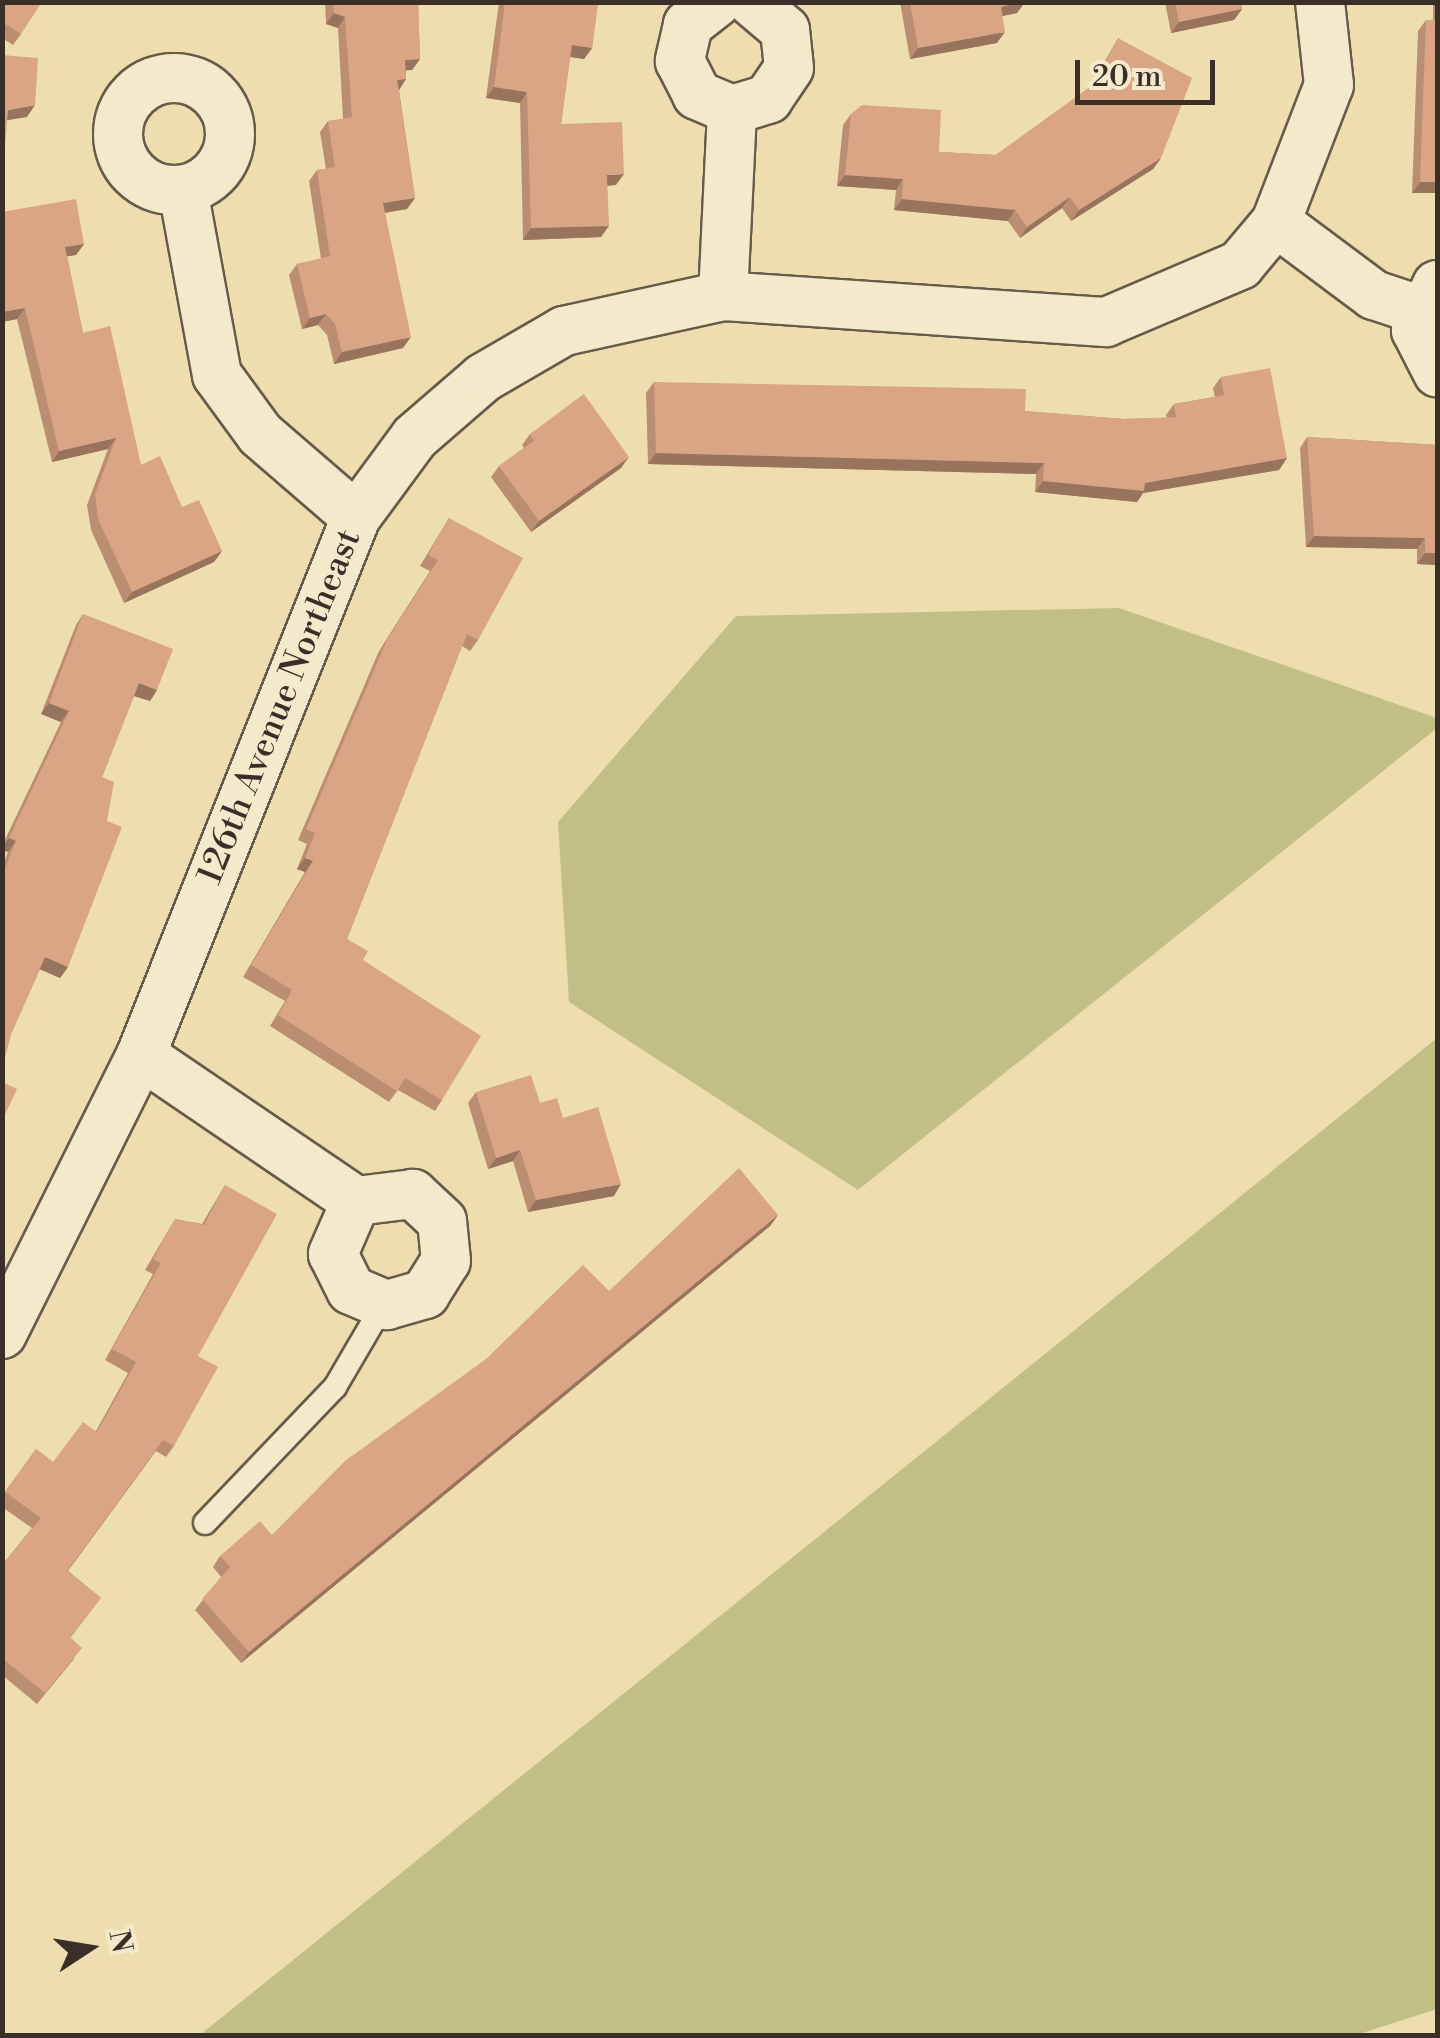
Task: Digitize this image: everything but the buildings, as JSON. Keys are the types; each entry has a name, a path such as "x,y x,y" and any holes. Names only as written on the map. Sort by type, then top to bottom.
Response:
{"street":[{"path":"716,2 688,24 680,62 697,95 732,110 768,100 789,68 785,30 752,2"},
{"name":"126th Avenue Northeast","path":"2,1334 141,1055 356,517 416,437 483,378 564,331 723,296 1106,322 1240,265 1276,222 1329,84 1320,2"},
{"path":"723,296 732,110"},
{"path":"183,190 217,375 260,434 356,517"},
{"path":"1276,222 1374,295 1428,297 1420,350 1438,373"},
{"path":"141,1055 356,1201 413,1194 448,1240 426,1294 383,1304 351,1290 333,1254 356,1201"}],"lane":[{"path":"205,1523 336,1387 383,1304"}],"shaded area":[{"path":"1119,608 1437,718 1437,728 858,1190 569,1002 558,822 736,616"},
{"path":"1437,1038 1437,2009 1353,2036 200,2035"}]}
